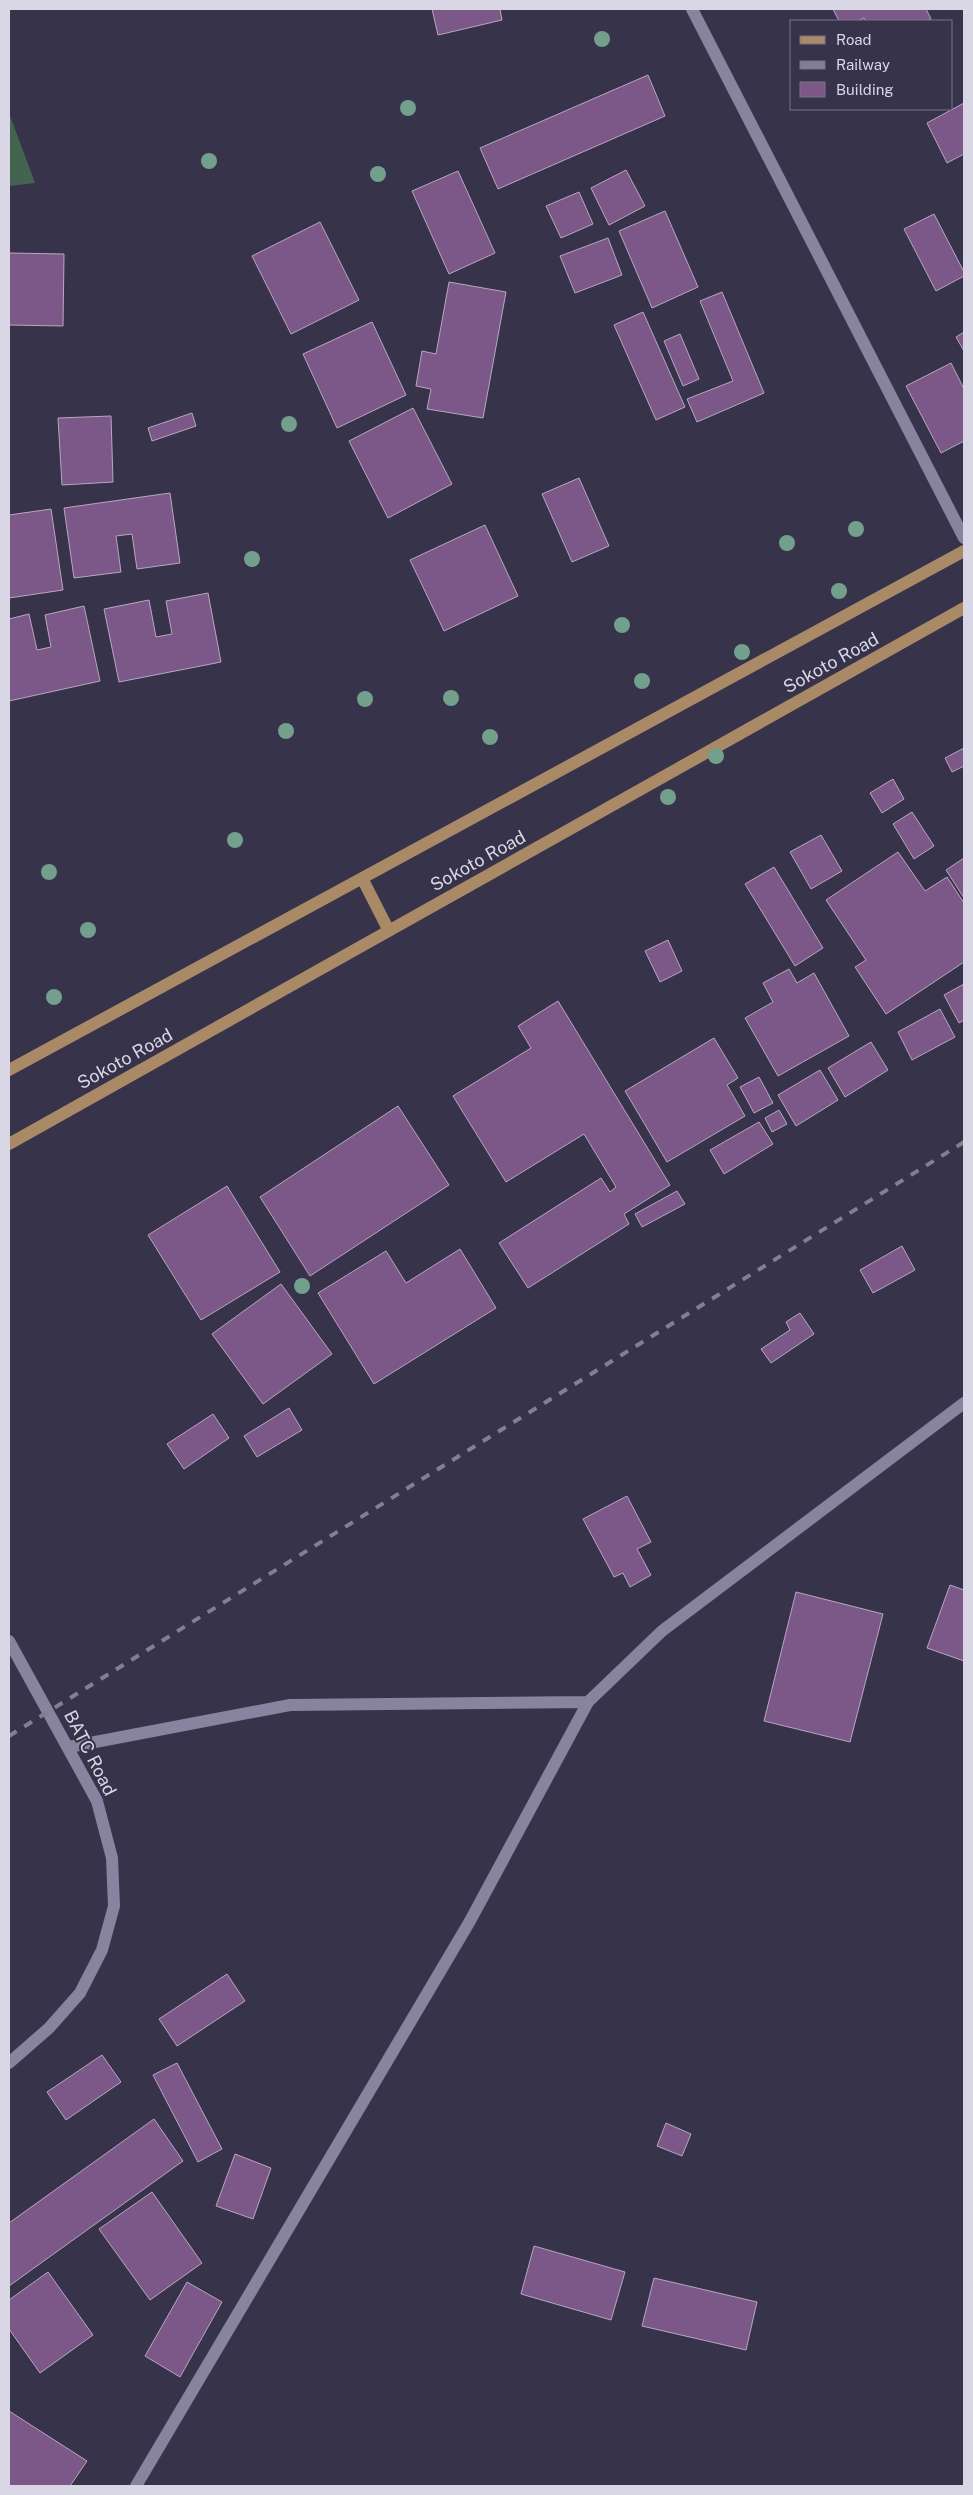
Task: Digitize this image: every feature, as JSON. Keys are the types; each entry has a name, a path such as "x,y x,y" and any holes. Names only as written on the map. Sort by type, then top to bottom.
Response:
{"main road":[{"name":"Sokoto Road","path":"9,1070 964,551"},
{"name":"Sokoto Road","path":"9,1144 964,608"},
{"path":"362,878 389,931"}],"street":[{"path":"692,9 964,538"},
{"path":"136,2486 470,1921 588,1702 662,1631 964,1403"},
{"name":"BATC Road","path":"9,1641 97,1801 112,1858 114,1906 102,1950 80,1993 48,2028 9,2064"},
{"path":"69,1747 290,1705 588,1702"}],"green space":[{"path":"9,113 35,183 9,186"}],"building":[{"path":"432,9 500,9 502,20 438,35"},
{"path":"833,9 926,9 931,19 865,20 864,18 860,20 838,20"},
{"path":"648,75 665,116 498,189 480,148"},
{"path":"964,103 964,154 947,163 927,123"},
{"path":"626,170 645,206 609,225 591,188"},
{"path":"458,171 495,253 449,274 412,191"},
{"path":"579,192 593,224 561,238 546,206"},
{"path":"665,211 698,287 652,308 619,231"},
{"path":"934,214 964,272 964,276 936,291 904,229"},
{"path":"320,222 359,300 291,334 252,256"},
{"path":"608,238 622,275 575,293 560,256"},
{"path":"9,253 64,254 63,326 9,325"},
{"path":"449,282 506,292 483,418 427,409 431,389 416,386 422,351 436,354"},
{"path":"722,292 764,393 697,422 687,399 733,381 700,301"},
{"path":"643,312 685,407 656,420 614,325"},
{"path":"372,322 406,395 337,428 303,354"},
{"path":"964,332 964,351 956,337"},
{"path":"680,334 699,379 683,386 664,341"},
{"path":"951,363 964,389 964,441 941,453 906,386"},
{"path":"413,408 452,484 388,518 349,441"},
{"path":"192,413 196,426 152,441 148,428"},
{"path":"111,416 113,482 62,485 58,418"},
{"path":"579,478 609,546 572,562 542,494"},
{"path":"170,493 180,563 137,569 132,534 116,536 121,572 74,578 64,508"},
{"path":"51,509 63,590 9,598 9,515"},
{"path":"485,525 518,596 444,631 410,560"},
{"path":"208,593 221,662 119,682 104,609 149,600 156,637 172,634 166,601"},
{"path":"84,606 100,681 9,701 9,619 29,614 37,650 51,647 45,615"},
{"path":"964,748 964,766 952,772 945,758"},
{"path":"893,779 904,799 882,813 870,793"},
{"path":"912,812 934,846 914,859 893,824"},
{"path":"821,835 842,871 811,889 790,852"},
{"path":"898,852 925,891 947,877 964,903 964,962 886,1014 855,967 866,960 826,900"},
{"path":"964,858 964,898 946,870"},
{"path":"774,867 823,948 795,966 745,884"},
{"path":"668,940 682,971 660,982 645,951"},
{"path":"789,969 797,983 814,973 849,1036 778,1076 745,1018 773,1002 763,983"},
{"path":"964,984 964,1020 959,1023 944,995"},
{"path":"558,1001 670,1185 624,1214 629,1224 528,1288 499,1243 601,1178 610,1192 616,1187 584,1134 506,1182 453,1096 531,1048 518,1026"},
{"path":"940,1009 955,1037 912,1060 898,1032"},
{"path":"714,1038 738,1078 727,1085 745,1116 667,1162 625,1091"},
{"path":"871,1042 888,1070 845,1097 828,1068"},
{"path":"820,1070 838,1100 796,1126 778,1095"},
{"path":"759,1077 773,1103 754,1113 740,1087"},
{"path":"398,1106 449,1185 310,1276 260,1197"},
{"path":"779,1110 787,1124 772,1132 765,1118"},
{"path":"759,1122 773,1144 724,1174 710,1150"},
{"path":"227,1186 280,1272 201,1320 148,1235"},
{"path":"677,1191 685,1204 642,1227 635,1214"},
{"path":"902,1246 915,1270 873,1293 860,1270"},
{"path":"460,1249 496,1308 374,1384 318,1293 386,1251 406,1283"},
{"path":"281,1284 332,1354 263,1404 212,1334"},
{"path":"800,1313 814,1334 771,1363 761,1349 790,1330 786,1322"},
{"path":"289,1408 302,1430 257,1457 244,1436"},
{"path":"213,1414 229,1438 184,1469 167,1444"},
{"path":"627,1496 651,1542 637,1549 651,1575 630,1587 623,1573 614,1577 583,1519"},
{"path":"950,1585 964,1590 964,1661 927,1648"},
{"path":"796,1592 883,1614 850,1742 764,1721"},
{"path":"227,1974 245,2001 177,2046 159,2019"},
{"path":"102,2055 121,2082 66,2120 47,2092"},
{"path":"177,2063 222,2149 198,2162 153,2075"},
{"path":"154,2119 183,2161 9,2286 9,2223"},
{"path":"666,2123 691,2134 682,2156 657,2146"},
{"path":"235,2154 271,2168 253,2219 216,2206"},
{"path":"152,2192 202,2263 150,2300 99,2229"},
{"path":"534,2246 625,2272 611,2320 521,2294"},
{"path":"48,2272 93,2335 40,2373 9,2329 9,2300"},
{"path":"654,2278 757,2302 746,2350 642,2326"},
{"path":"187,2282 222,2302 180,2377 145,2356"},
{"path":"9,2411 87,2461 70,2486 9,2486"}],"railway":[{"path":"9,1736 964,1142"}]}
